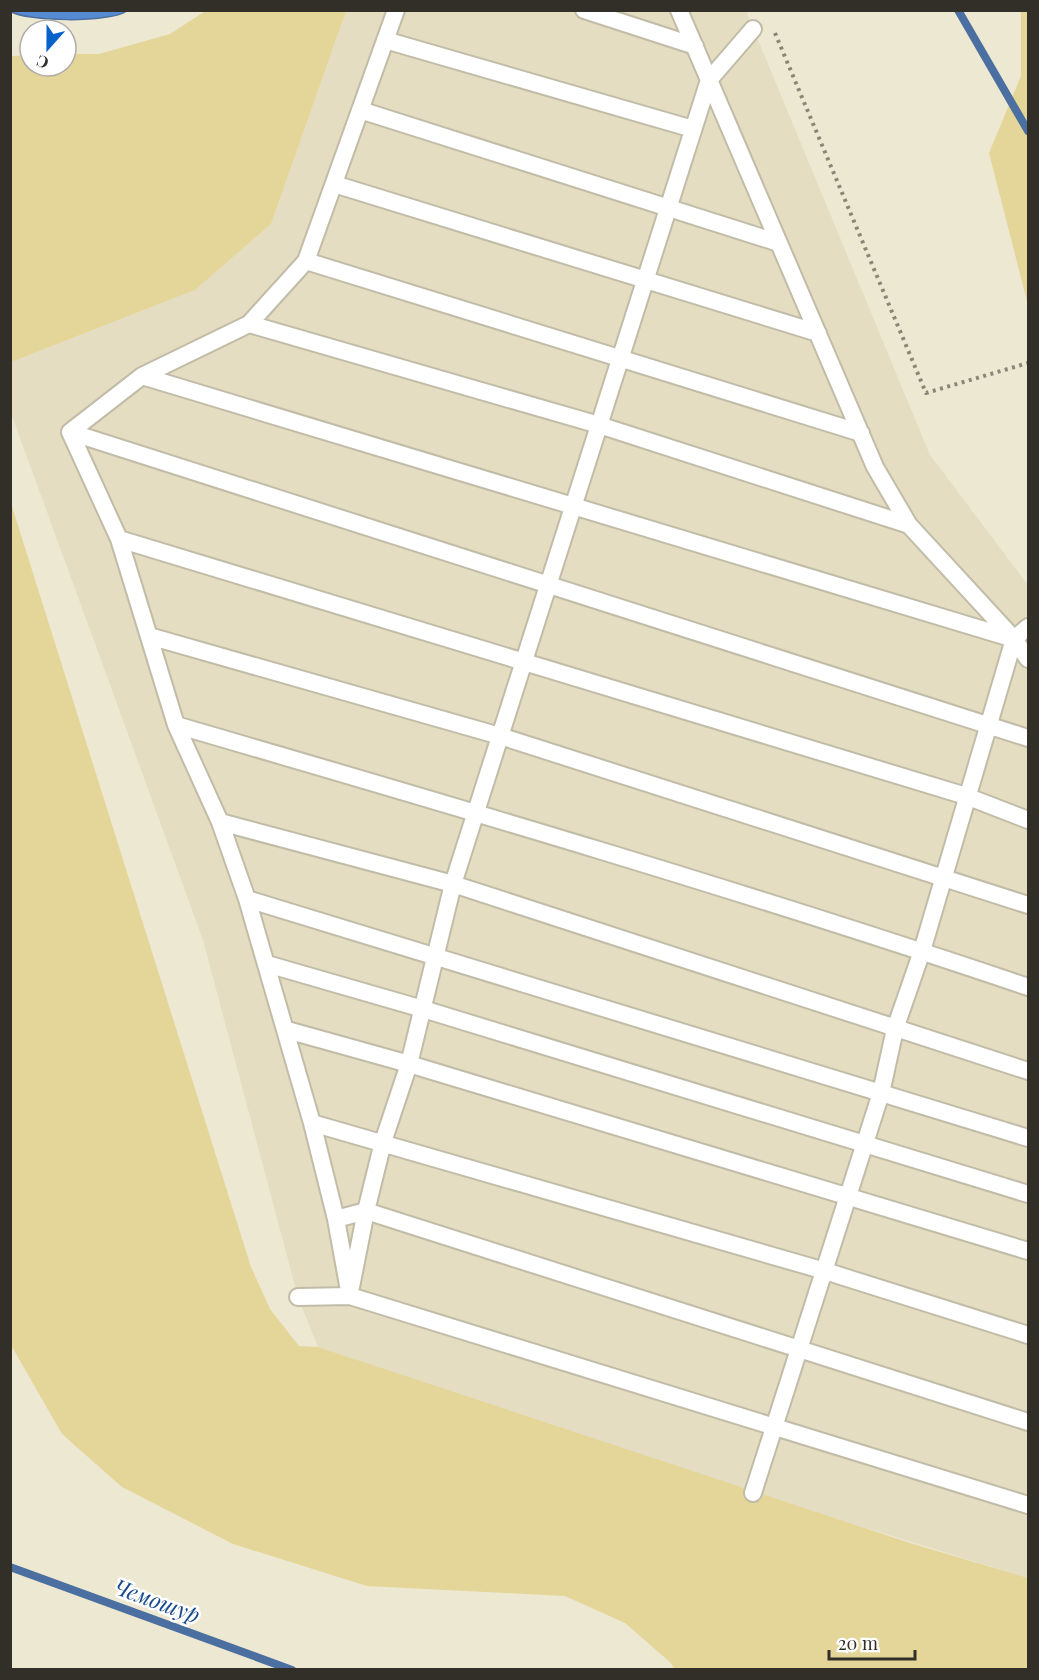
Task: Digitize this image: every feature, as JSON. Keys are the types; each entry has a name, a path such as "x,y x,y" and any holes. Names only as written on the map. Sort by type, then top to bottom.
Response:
{"lane":[{"path":"70,432 142,376 249,324 306,261 396,10"},
{"path":"584,10 695,46"},
{"path":"680,10 875,467 909,525 1014,639 1029,659"},
{"path":"350,1296 366,1211 383,1142 409,1064 437,958 453,884 547,586 709,80 753,29"},
{"path":"385,40 693,129"},
{"path":"360,110 669,206 779,243"},
{"path":"334,184 818,333"},
{"path":"306,261 861,433"},
{"path":"249,324 599,425 909,525"},
{"path":"142,376 1014,639"},
{"path":"70,432 119,540 176,725 220,822 247,899 287,1030 312,1123 336,1219 350,1296"},
{"path":"70,432 1029,738"},
{"path":"119,540 966,796 1029,820"},
{"path":"753,1493 865,1143 895,1029 922,951 1014,639 1029,627"},
{"path":"149,636 500,736 1029,905"},
{"path":"176,725 476,813 922,951 1029,987"},
{"path":"220,822 453,884 1029,1071"},
{"path":"247,899 1029,1137"},
{"path":"267,964 423,1009 1029,1194"},
{"path":"287,1030 409,1064 1029,1251"},
{"path":"312,1123 825,1271 1029,1335"},
{"path":"336,1219 366,1211 1029,1422"},
{"path":"298,1297 350,1296 1029,1505"}],"path":[{"path":"774,32 926,393 1029,363"}],"shaded area":[{"path":"207,10 346,11 271,224 195,290 11,362 11,56 18,56 18,78 78,78 78,54 99,54 170,34"},
{"path":"346,11 746,11 930,455 1028,585 1028,1578 753,1493 318,1347 298,1297 203,940 11,413 11,362 195,290 271,224"},
{"path":"1021,11 1028,11 1028,305 989,153 1021,76"},
{"path":"10,500 251,1267 270,1309 299,1346 318,1347 910,1543 1028,1578 1028,1669 674,1669 671,1663 625,1623 565,1596 367,1586 233,1544 122,1487 62,1434 11,1345"}],"water":[{"path":"10,11 127,11 104,18 78,19 19,15"}],"waterway":[{"path":"958,10 1028,131"},
{"name":"Чемошур","path":"10,1567 292,1670"}]}
